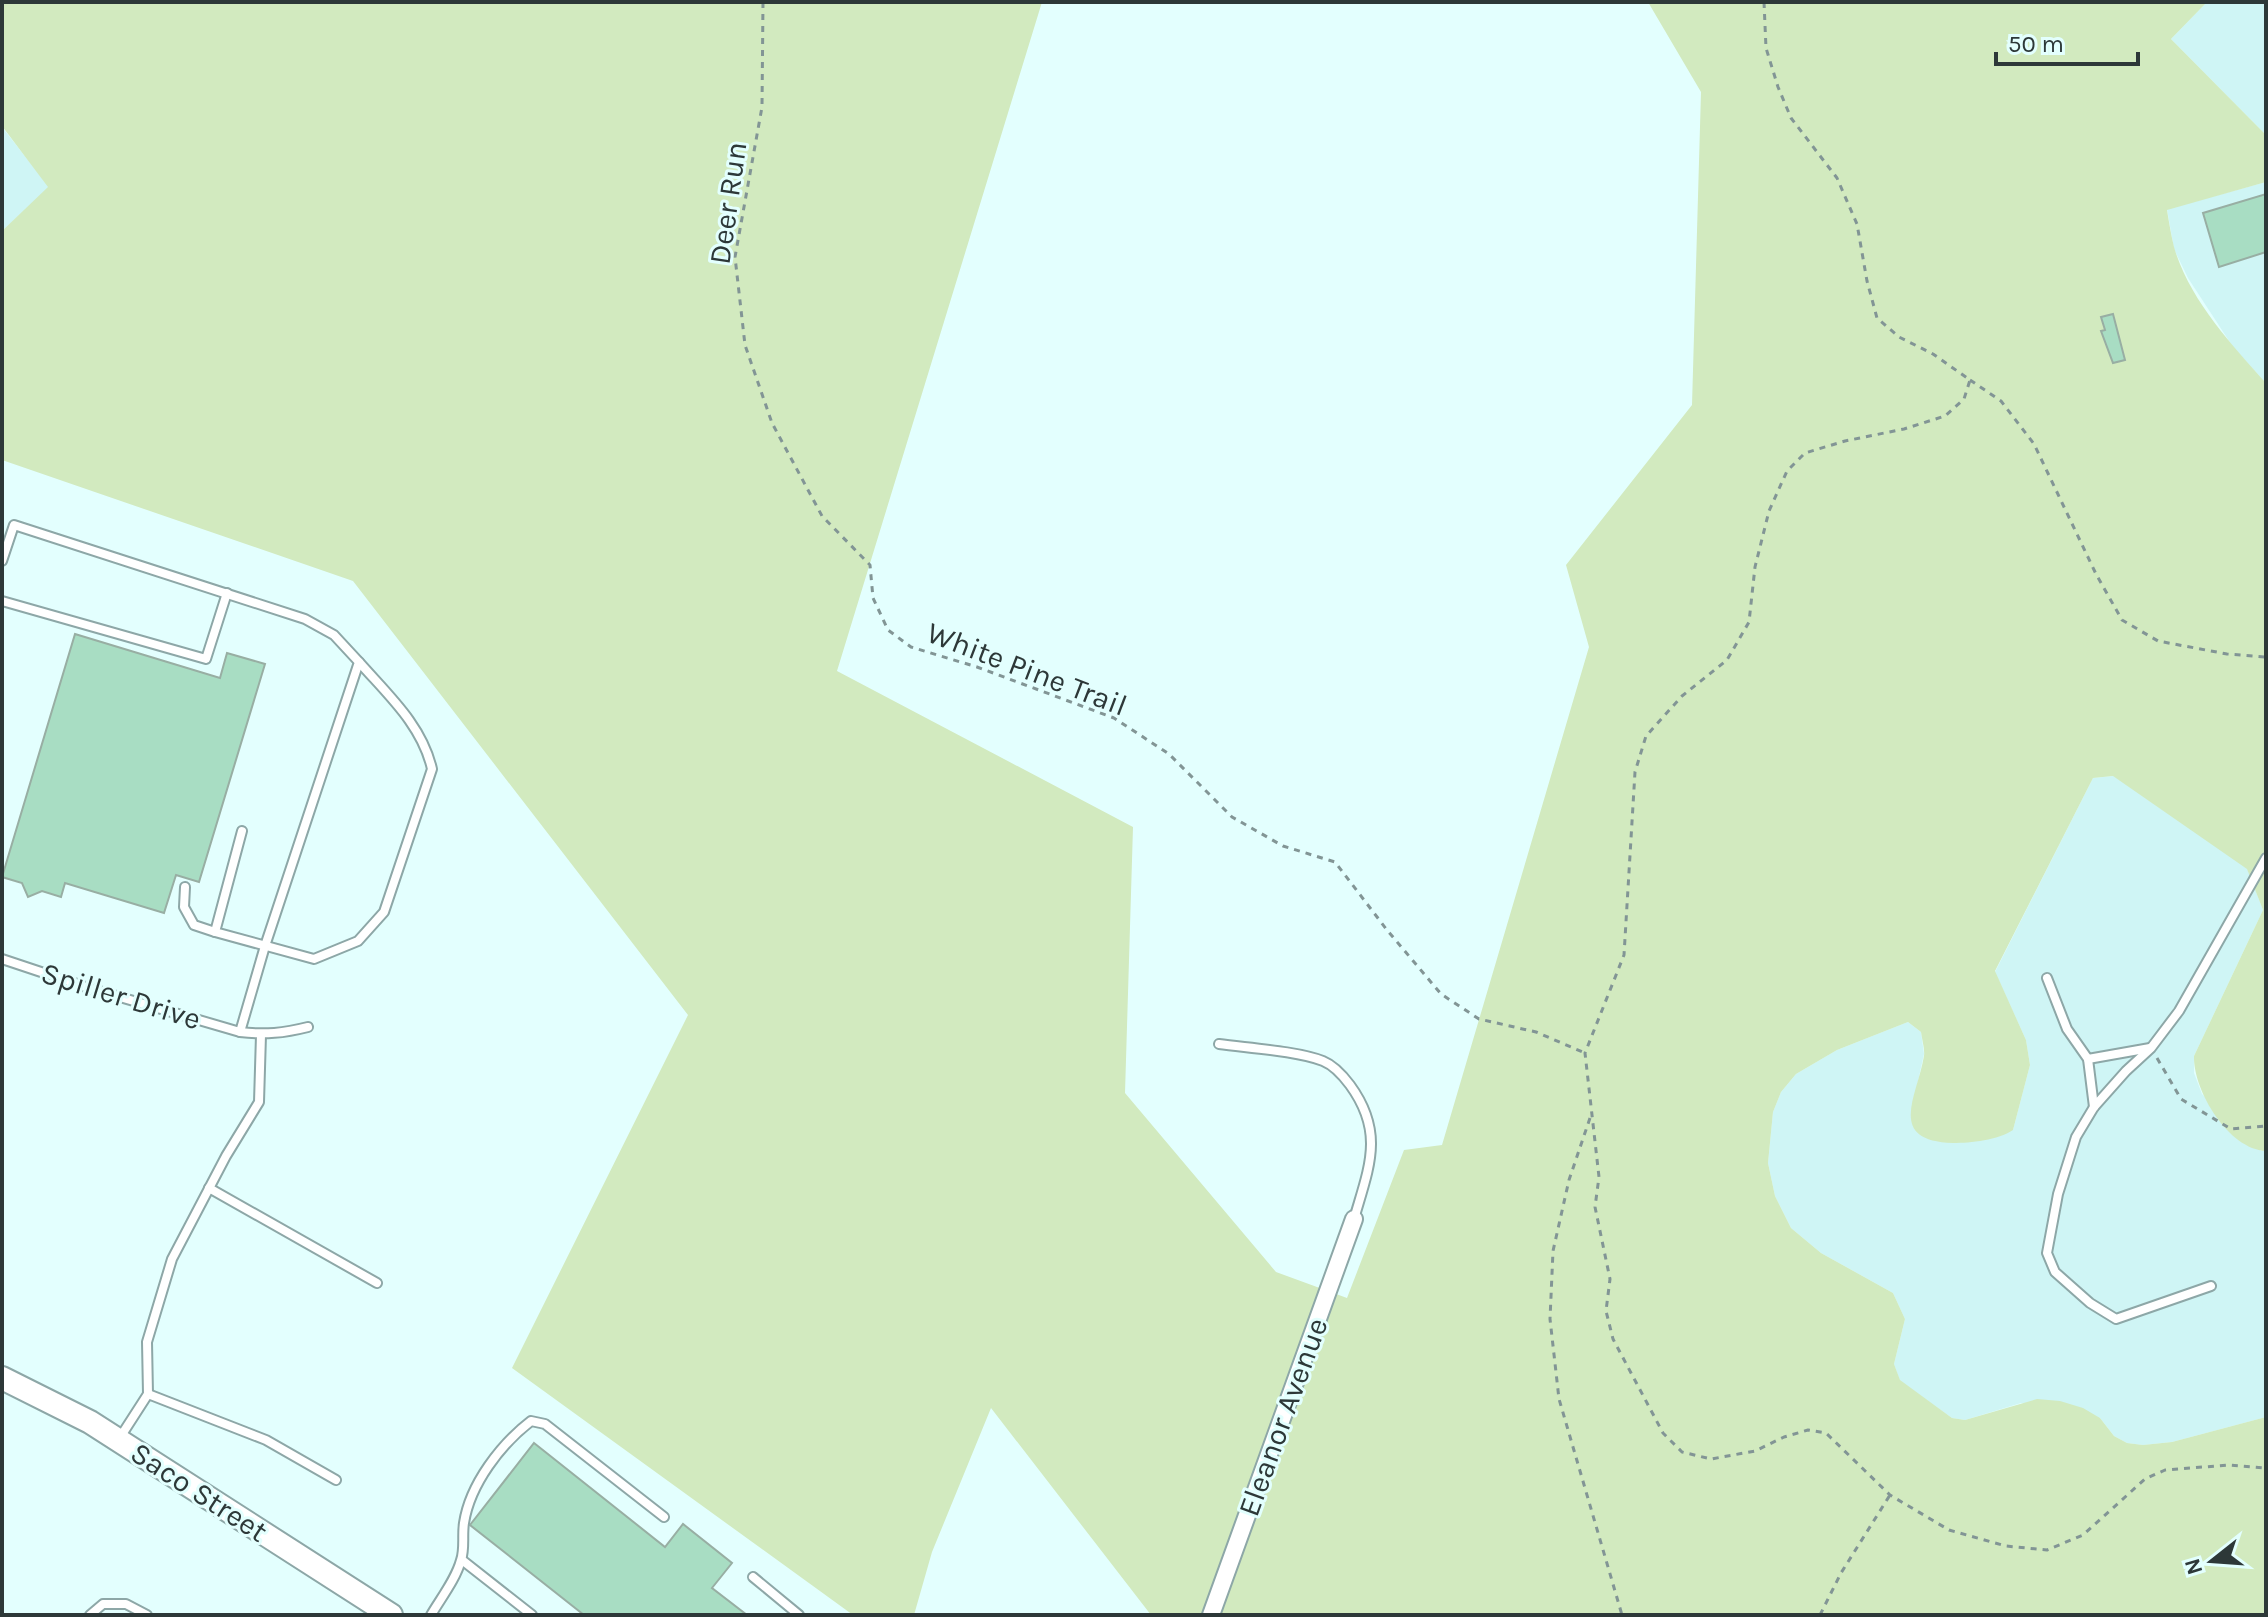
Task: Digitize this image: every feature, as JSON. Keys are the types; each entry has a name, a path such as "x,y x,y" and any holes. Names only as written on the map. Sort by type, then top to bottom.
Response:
{"main road":[{"name":"Saco Street","path":"2,1378 90,1422 391,1615"}],"street":[{"name":"Eleanor Avenue","path":"1211,1615 1354,1219"}],"lane":[{"path":"2,561 14,525 305,619 334,635 409,719 427,747 432,769 384,912 358,941 314,959 215,932 194,925 184,907 185,887"},
{"path":"2,601 206,659 227,593"},
{"path":"240,1032 265,946 359,662"},
{"path":"215,932 242,831"},
{"path":"2211,1286 2116,1319 2090,1303 2055,1272 2047,1253 2058,1194 2076,1137 2094,1107 2151,1048 2179,1011 2266,858"},
{"name":"Spiller Drive","path":"2,959 240,1032 261,1035 308,1027"},
{"path":"2047,978 2067,1029 2088,1059 2094,1107"},
{"path":"118,1440 148,1394 147,1342 172,1259 259,1102 261,1035"},
{"path":"1219,1044 1324,1061 1344,1078 1364,1104 1371,1135 1372,1159 1354,1219"},
{"path":"2088,1059 2151,1048"},
{"path":"209,1188 377,1283"},
{"path":"148,1394 266,1440 336,1480"},
{"path":"431,1615 462,1560 464,1520 476,1489 505,1445 531,1421 545,1424 664,1517"},
{"path":"462,1560 532,1615"},
{"path":"753,1577 799,1615"},
{"path":"90,1615 103,1604 126,1604 147,1615"}],"path":[{"name":"Deer Run","path":"763,2 762,107 735,257 745,345 772,423 822,516 870,565"},
{"path":"1764,2 1766,48 1778,87 1791,118 1837,178 1857,224 1877,318 1899,337 1933,354 2001,401 2034,444 2096,574 2122,620 2158,641 2227,654 2266,657"},
{"path":"1970,380 1964,399 1945,416 1805,453 1787,471 1769,511 1755,567 1749,622 1727,660 1682,696 1646,736 1635,772 1624,955 1585,1053 1599,1177 1595,1207 1610,1279 1606,1311 1613,1339 1663,1433 1682,1452 1711,1459 1755,1451 1808,1430 1826,1433 1890,1495 1949,1530 2006,1546 2047,1550 2083,1535 2145,1479 2165,1470 2229,1465 2266,1468"},
{"name":"White Pine Trail","path":"870,565 873,598 888,630 911,647 977,667 1114,718 1169,754 1232,817 1283,846 1335,862 1441,994 1479,1019 1536,1032 1585,1053"},
{"path":"2151,1048 2181,1099 2231,1129 2266,1126"},
{"path":"1591,1114 1569,1180 1553,1251 1550,1319 1559,1399 1622,1615"},
{"path":"1820,1615 1841,1573 1890,1495"}],"shaded area":[{"path":"2207,2 2266,2 2266,135 2171,39"},
{"path":"2,127 49,187 2,231"},
{"path":"2266,182 2266,383 2233,347 2188,278 2174,249 2167,209"},
{"path":"2114,776 2247,868 2263,910 2194,1056 2194,1073 2202,1094 2261,1151 2266,1151 2266,1417 2172,1442 2143,1445 2127,1443 2114,1436 2100,1418 2021,1403 1965,1420 1952,1418 1900,1381 1894,1364 1905,1319 1893,1293 1821,1253 1791,1228 1775,1196 1768,1163 1773,1112 1781,1092 1796,1074 1837,1050 1908,1022 1921,1032 1924,1054 1911,1113 2013,1130 2030,1065 2026,1040 1995,972 2093,778"}],"green space":[{"path":"2,2 1042,2 837,671 1133,827 1125,1093 1276,1272 1347,1298 1404,1150 1442,1145 1589,647 1566,565 1692,405 1701,92 1648,2 2207,2 2171,39 2266,135 2266,182 2167,210 2174,247 2200,303 2266,383 2266,1151 2252,1148 2239,1140 2215,1116 2199,1085 2194,1056 2263,910 2247,869 2113,776 2093,778 1995,971 2026,1040 2030,1065 2013,1130 1992,1139 1960,1143 1932,1140 1919,1134 1911,1114 1924,1050 1921,1032 1908,1022 1837,1050 1796,1074 1781,1092 1773,1112 1768,1163 1775,1196 1791,1228 1821,1253 1893,1293 1905,1319 1894,1364 1900,1380 1952,1418 1965,1420 2037,1399 2060,1401 2083,1408 2100,1418 2114,1436 2127,1443 2143,1445 2172,1442 2266,1417 2266,1615 1151,1615 991,1408 932,1552 914,1615 853,1615 512,1368 688,1015 353,581 2,460 2,231 48,187 2,126"}],"building":[{"path":"2266,194 2266,252 2219,267 2203,213"},
{"path":"2113,314 2125,360 2113,363 2101,331 2105,330 2101,317"},
{"path":"75,634 220,678 227,653 265,664 199,882 176,875 164,913 65,883 61,897 42,891 28,897 22,883 2,877"},
{"path":"534,1443 665,1547 683,1524 732,1563 712,1588 747,1615 584,1615 470,1525"}]}
